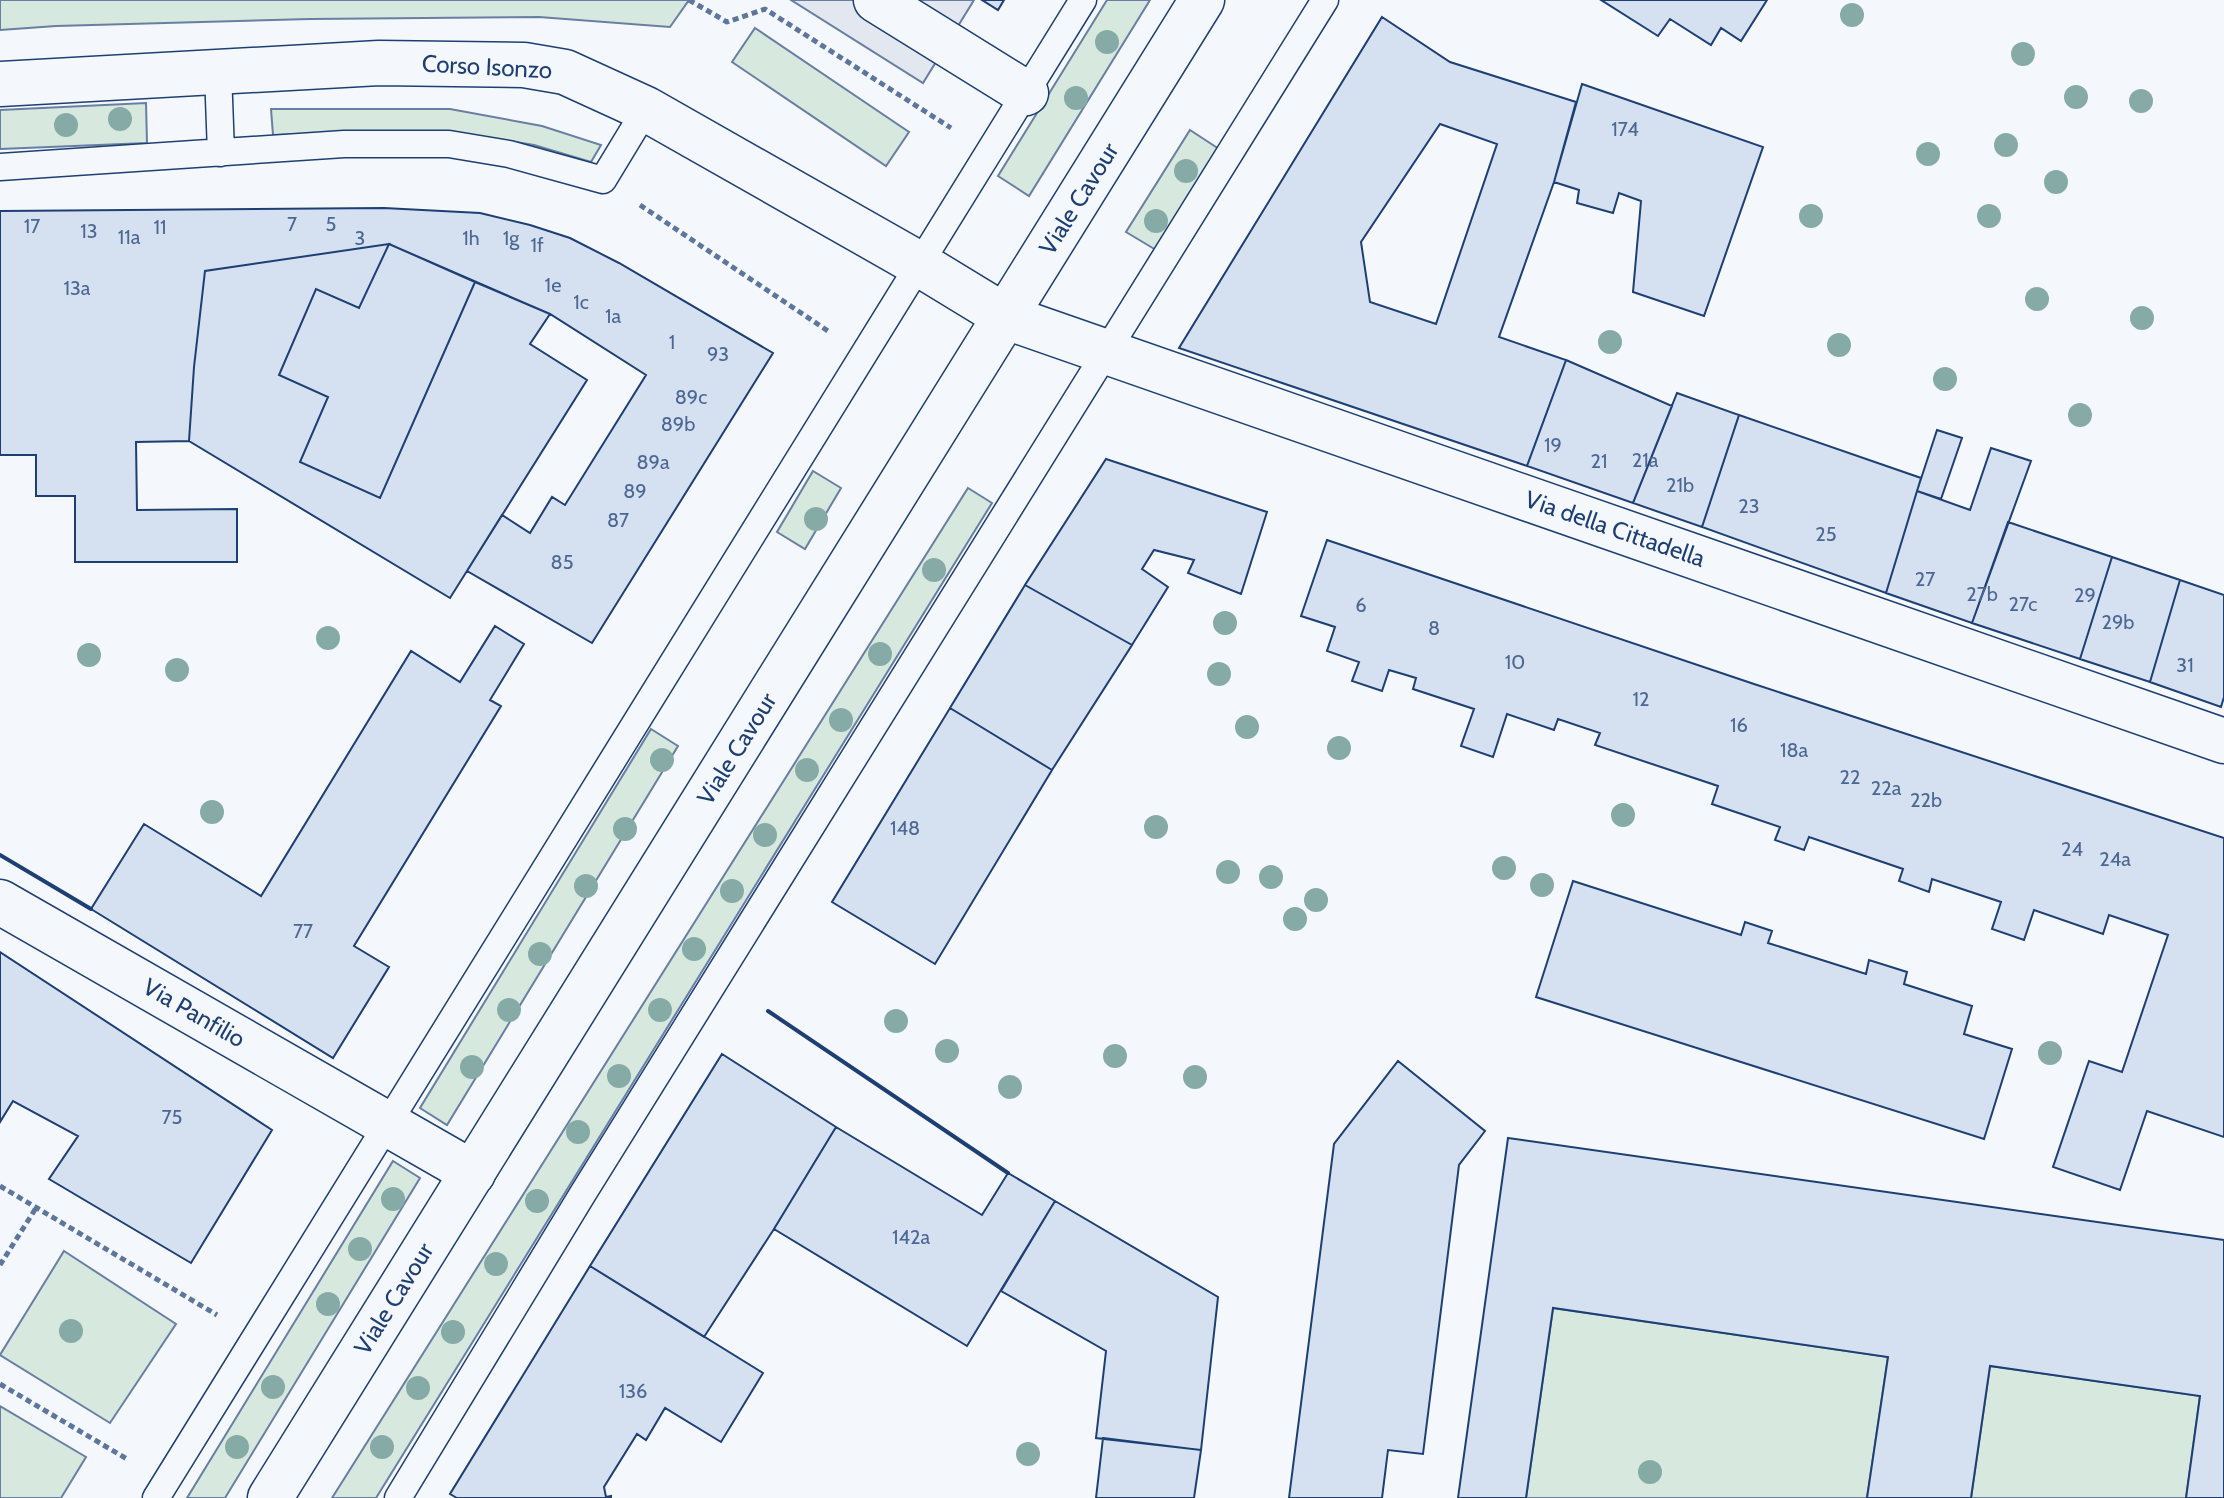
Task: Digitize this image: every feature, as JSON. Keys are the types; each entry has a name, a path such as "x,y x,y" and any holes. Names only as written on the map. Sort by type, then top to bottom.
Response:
{"street":[{"path":"876,0 1026,93"},
{"name":"Viale Cavour","path":"270,1498 1202,0"},
{"name":"Corso Isonzo","path":"0,84 379,63 524,65 565,72 646,109 1006,317"},
{"name":"Via della Cittadella","path":"1006,317 2224,741"},
{"name":"Via Panfilio","path":"0,902 473,1173"}],"lane":[{"path":"161,1490 1083,0"},
{"path":"398,1498 582,1195 1325,0"},
{"path":"218,72 221,153"},
{"path":"0,167 344,144 449,144 509,154 603,180 646,109"}],"path":[{"path":"689,0 727,22 765,9 988,152"},
{"path":"603,180 863,355"},
{"path":"0,1186 255,1337"},
{"path":"0,1265 36,1208"},
{"path":"0,1384 161,1490"}],"shaded area":[{"path":"0,0 689,0 670,27 539,17 310,19 0,30"},
{"path":"791,0 974,0 923,83"},
{"path":"1107,0 1150,0 1029,196 998,176"},
{"path":"755,28 909,132 886,166 732,62"},
{"path":"146,103 147,143 0,149 0,110"},
{"path":"271,109 450,109 542,126 601,145 591,162 534,145 447,131 273,135"},
{"path":"1190,130 1219,149 1156,250 1126,232"},
{"path":"813,471 841,488 805,549 777,532"},
{"path":"968,488 992,503 376,1498 332,1498"},
{"path":"651,729 678,746 447,1125 420,1108"},
{"path":"393,1161 420,1178 225,1498 187,1498"},
{"path":"64,1251 176,1324 110,1423 0,1355"},
{"path":"1553,1308 1888,1357 1867,1498 1526,1498"},
{"path":"1990,1366 2200,1396 2186,1498 1971,1498"},
{"path":"0,1406 86,1457 61,1498 0,1498"}],"building":[{"path":"982,0 1004,0 998,10"},
{"path":"1601,0 1767,0 1741,41 1721,28 1711,45 1670,19 1658,36"},
{"path":"1382,17 1450,62 1576,102 1554,182 1499,337 1566,360 1527,466 1179,348","holes":["1440,124 1497,144 1436,324 1370,302 1361,242"]},
{"path":"1582,84 1763,147 1704,316 1633,292 1641,201 1619,193 1613,213 1577,203 1579,190 1554,182"},
{"path":"384,208 480,213 570,238 619,263 773,353 592,643 467,571 502,515 530,533 552,497 565,505 646,375 550,314 389,244 205,271 189,441 136,442 137,510 237,509 237,562 75,562 75,496 36,496 36,455 0,455 0,211"},
{"path":"389,244 359,308 316,289 279,375 328,397 300,462 380,498 475,282 550,314 530,344 587,380 450,598 189,441 205,271"},
{"path":"389,244 475,282 380,498 300,462 328,397 279,375 316,289 359,308"},
{"path":"1566,360 1672,406 1633,503 1527,466"},
{"path":"1677,393 1739,415 1702,527 1633,503"},
{"path":"1739,415 1921,478 1886,593 1702,527"},
{"path":"1937,430 1962,438 1941,499 1917,491"},
{"path":"1991,448 2031,461 1972,623 1886,593 1917,491 1970,510"},
{"path":"1106,459 1267,512 1241,594 1188,573 1194,560 1154,550 1142,569 1168,587 1132,645 1025,585"},
{"path":"2008,522 2112,557 2080,659 1972,623"},
{"path":"1327,540 2224,838 2224,1137 2147,1111 2120,1190 2053,1167 2089,1061 2122,1072 2168,935 2109,915 2103,934 2034,910 2024,940 1992,929 2001,902 1932,879 1929,892 1899,881 1903,869 1809,837 1804,850 1775,840 1780,827 1712,804 1718,786 1595,745 1600,733 1558,719 1554,730 1507,714 1493,757 1461,746 1474,709 1413,689 1416,678 1389,670 1382,691 1352,681 1359,662 1327,651 1335,627 1301,616"},
{"path":"2112,557 2180,580 2150,682 2080,659"},
{"path":"2180,580 2224,595 2224,697 2221,707 2150,682"},
{"path":"1025,585 1132,645 1052,770 950,708"},
{"path":"495,626 524,644 490,700 501,706 354,946 389,967 333,1058 91,909 144,824 261,896 411,651 460,682"},
{"path":"950,708 1052,770 935,964 832,902"},
{"path":"1573,881 1741,935 1745,922 1772,931 1768,943 1866,974 1869,960 1907,972 1904,984 1972,1006 1964,1034 2012,1049 1984,1139 1536,997"},
{"path":"0,952 272,1130 191,1263 49,1179 78,1136 13,1101 0,1122"},
{"path":"722,1054 836,1127 704,1337 590,1266"},
{"path":"1398,1061 1485,1131 1459,1165 1423,1454 1388,1450 1382,1498 1289,1498 1334,1144"},
{"path":"836,1127 982,1215 1008,1173 1055,1201 967,1346 774,1229"},
{"path":"1508,1138 2224,1240 2224,1498 2186,1498 2200,1396 1990,1366 1971,1498 1867,1498 1888,1357 1553,1308 1526,1498 1458,1498"},
{"path":"1055,1201 1218,1297 1201,1450 1096,1438 1106,1351 1001,1291"},
{"path":"590,1266 763,1373 721,1442 665,1408 646,1440 637,1434 604,1487 606,1497 611,1498 457,1498 450,1494"},
{"path":"1103,1438 1201,1450 1194,1498 1096,1498"}],"wall":[{"path":"0,855 91,909"},
{"path":"768,1011 1008,1173"}]}
